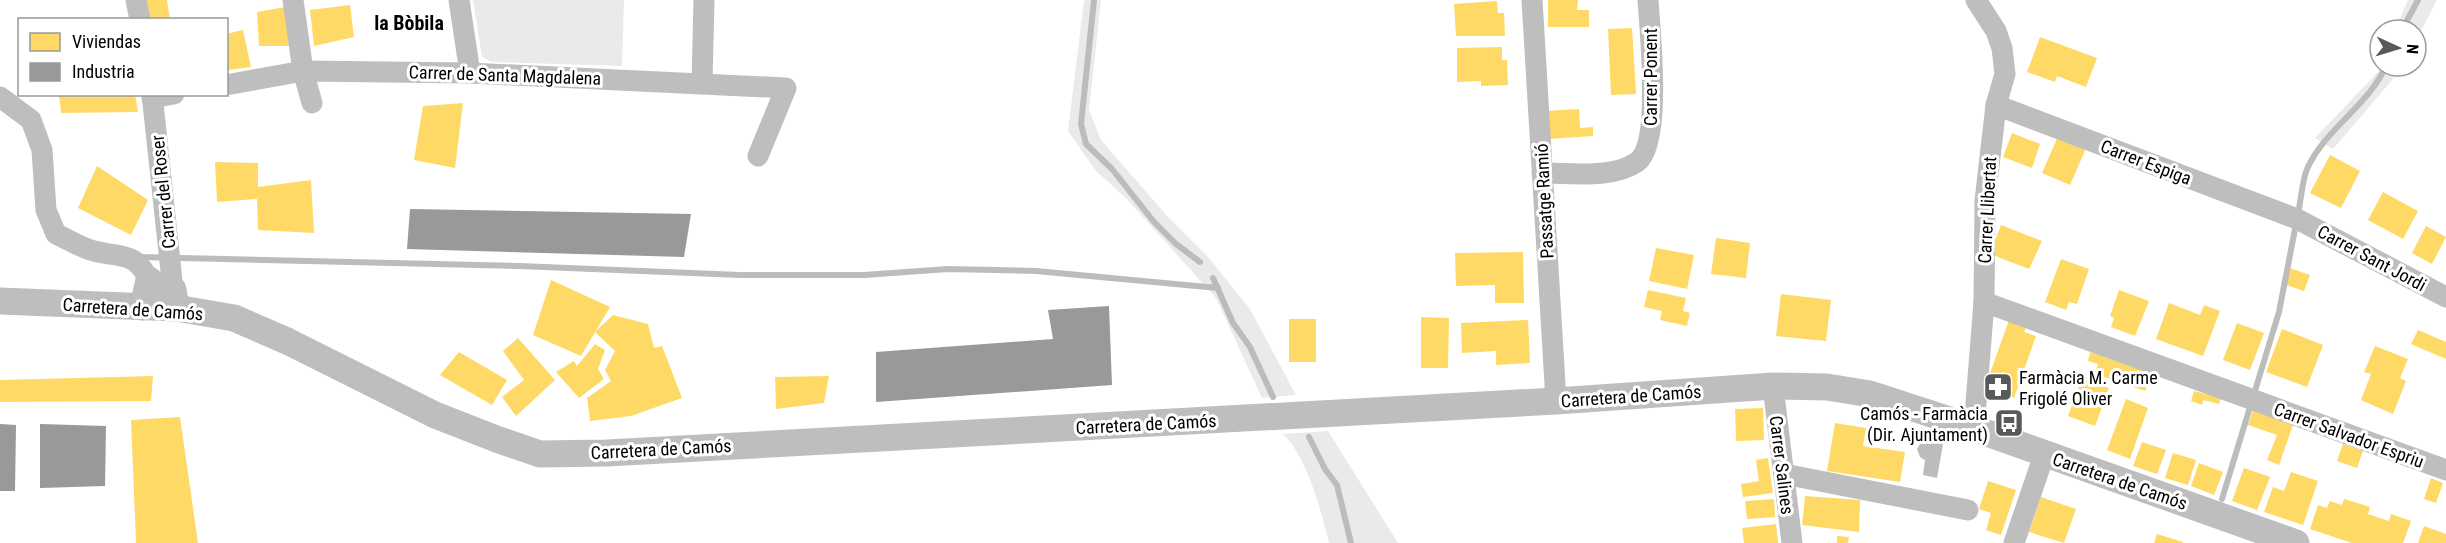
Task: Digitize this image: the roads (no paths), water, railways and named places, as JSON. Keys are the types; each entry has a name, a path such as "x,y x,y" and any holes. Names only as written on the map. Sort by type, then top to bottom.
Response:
{"street":[{"path":"136,0 140,18"},
{"path":"293,0 303,71 312,103"},
{"path":"459,0 470,72"},
{"path":"702,83 704,0"},
{"name":"Passatge Ramió","path":"1532,0 1556,401"},
{"name":"Carrer Ponent","path":"1542,173 1603,172 1625,168 1640,161 1649,142 1653,115 1648,0"},
{"name":"Carrer Llibertat","path":"1974,428 1983,302 1985,201 1995,105 2005,75 2002,48 1996,31 1976,0"},
{"name":"Carrer de Santa Magdalena","path":"228,85 303,71 470,72 786,88 758,156"},
{"name":"Carrer del Roser","path":"152,96 169,250 167,290"},
{"path":"0,98 31,120 42,150 46,210 56,234 92,251 129,257 167,290"},
{"name":"Carrer Espiga","path":"1995,105 2297,219"},
{"name":"Carrer Sant Jordi","path":"2297,219 2446,297"},
{"name":"Carretera de Camós","path":"0,301 143,307 167,290 287,341 435,415 540,454 607,453 1556,401 1773,386 1827,387 1870,394 1974,428 2233,532 2296,543"},
{"name":"Carrer Salvador Espriu","path":"1983,302 2446,470"},
{"name":"Carrer Salines","path":"1773,386 1792,543"},
{"path":"2014,543 2044,455"},
{"path":"1784,474 1968,510"}],"waterway":[{"path":"1094,0 1081,124 1086,144 1112,169 1154,222 1176,244 1200,262"},
{"path":"2408,18 2418,0"},
{"path":"2298,214 2305,174 2315,155 2335,129 2369,93 2379,78"},
{"path":"2222,499 2279,312 2296,224"},
{"path":"139,257 519,266 740,275 864,275 948,269 1036,271 1218,288"},
{"path":"1213,278 1233,323 1250,347 1273,397"},
{"path":"1309,437 1325,469 1337,485 1351,543"}],"place":[{"name":"Farmàcia M. Carme Frigolé Oliver","path":"1998,387"},
{"name":"Camós - Farmàcia (Dir. Ajuntament)","path":"2009,423"}],"district":[{"name":"la Bòbila","path":"409,23"}]}
